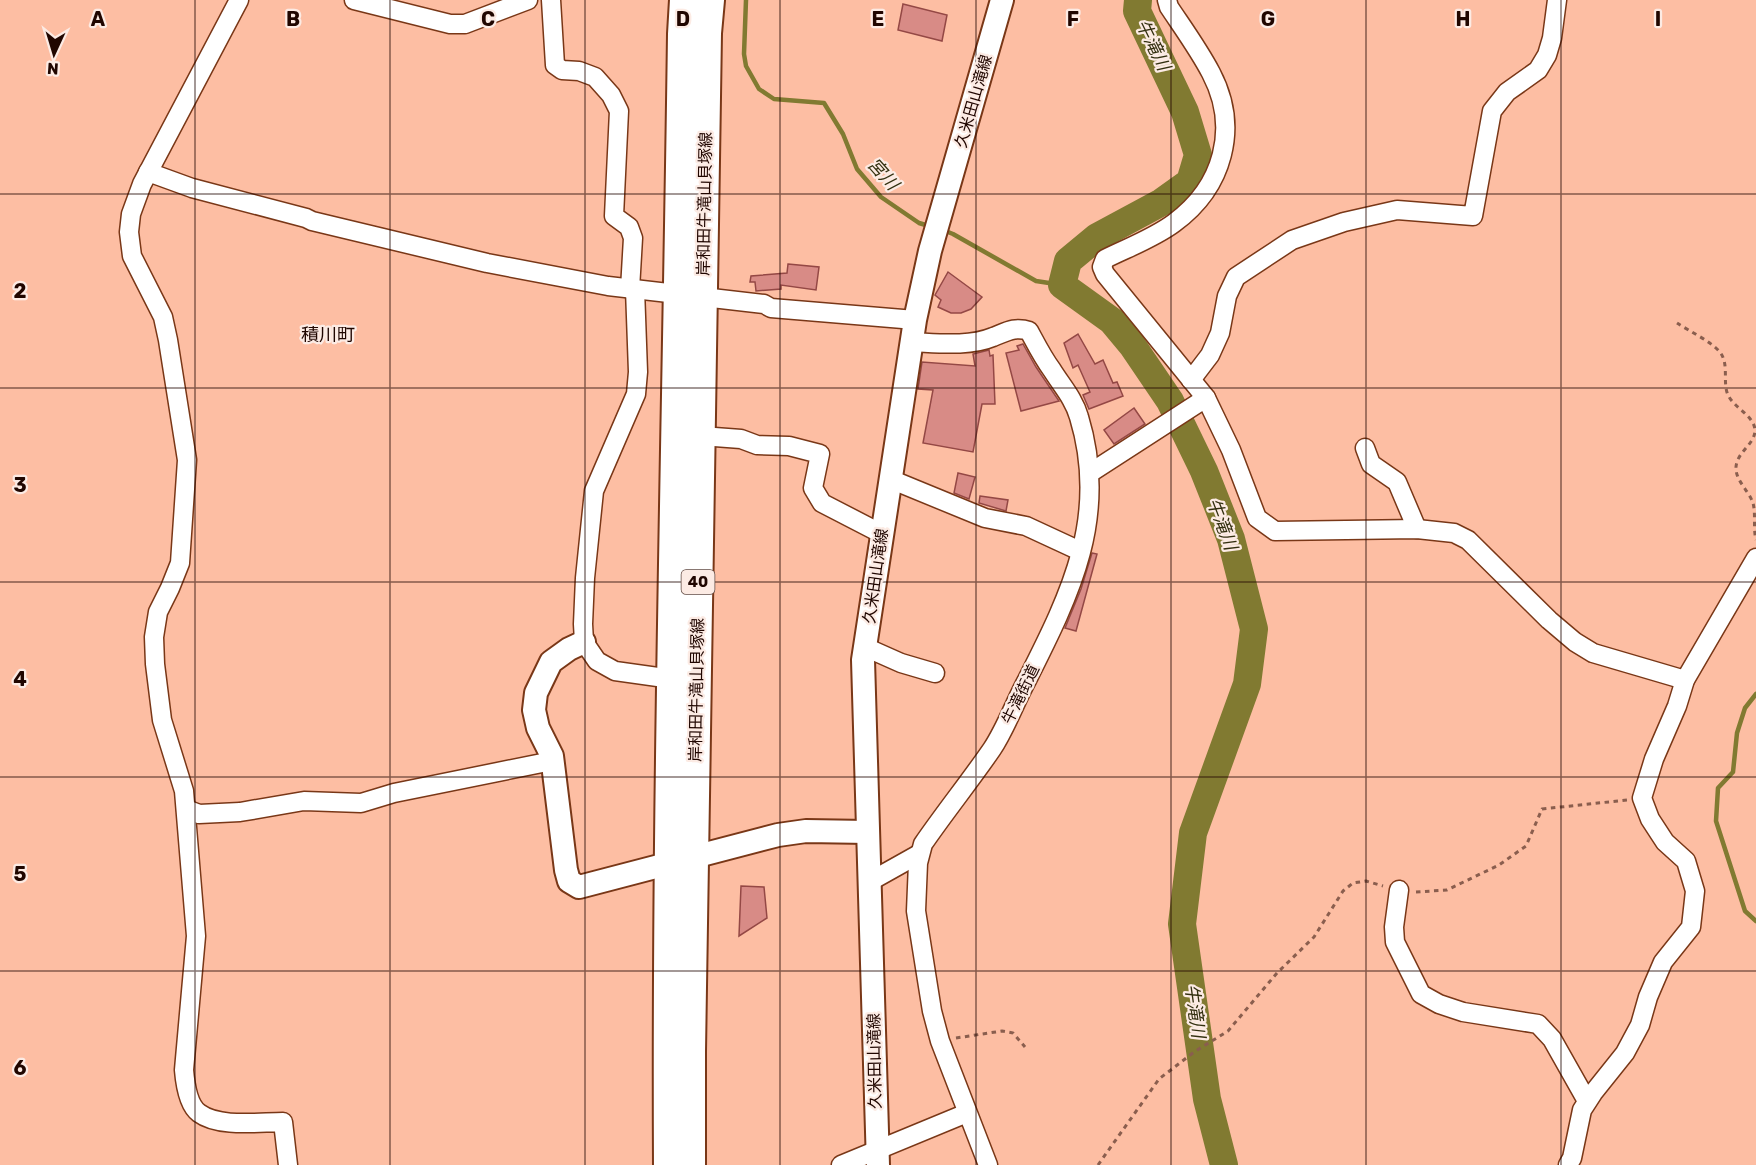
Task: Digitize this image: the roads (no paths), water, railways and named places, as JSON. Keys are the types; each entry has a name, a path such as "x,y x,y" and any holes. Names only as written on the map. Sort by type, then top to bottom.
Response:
{"main road":[{"name":"岸和田牛滝山貝塚線","path":"669,1165 668,1042 682,861 701,436 690,295 684,0"},
{"name":"岸和田牛滝山貝塚線","path":"691,1165 682,861 672,679 690,295 710,0"}],"street":[{"path":"238,0 148,172 131,214 129,232 132,256 163,317 187,460 180,562 158,612 154,637 162,720 184,791 196,936 184,1070 186,1090 198,1113 220,1122 283,1122 288,1165"},
{"path":"354,0 450,24 465,24 528,0"},
{"path":"551,0 555,65 562,70 579,71 595,77 611,95 619,111 614,216 629,227 633,238 633,289 638,372 636,394 594,490 585,578 584,642 597,661 615,671 672,679"},
{"name":"久米田山滝線","path":"877,1158 863,660 913,331 930,250 1002,0"},
{"path":"1167,0 1169,7 1211,73 1218,90 1224,108 1226,133 1223,155 1215,176 1202,197 1186,213 1172,225 1105,259 1102,267 1105,274 1206,398 1231,450 1257,518 1275,531 1417,529 1454,533 1468,540 1549,620 1575,642 1593,653 1685,680"},
{"path":"1191,380 1210,355 1220,333 1227,296 1236,277 1292,240 1344,222 1397,210 1473,216 1492,111 1507,93 1538,70 1547,55 1552,38 1557,0"},
{"path":"148,172 192,188 323,224 487,263 608,286 764,304 771,308 913,331"},
{"name":"牛滝街道","path":"913,331 939,343 991,339 1021,328 1029,331 1044,358 1072,398 1085,439 1090,473 1089,517 1073,581 1059,617 994,747 929,835 919,854 916,911 932,1011 940,1041 988,1165"},
{"path":"1090,473 1206,398"},
{"path":"701,436 741,439 757,445 789,446 820,454 813,488 822,503 882,534"},
{"path":"1365,448 1371,464 1397,482 1408,503 1417,529"},
{"path":"890,479 985,518 1026,526 1080,551"},
{"path":"1568,1165 1572,1158 1582,1110 1625,1053 1640,1026 1648,997 1664,962 1691,927 1695,891 1686,861 1665,842 1650,819 1642,798 1654,759 1677,706 1685,680 1756,558"},
{"path":"584,642 550,662 536,693 534,710 538,728 552,756 569,881 579,887 778,836 806,831 868,832"},
{"path":"865,648 901,663 935,673"},
{"path":"186,809 199,814 240,812 304,801 361,803 394,793 552,761"},
{"path":"869,882 919,854"},
{"path":"1399,890 1394,927 1395,942 1421,994 1439,1004 1463,1012 1538,1024 1552,1039 1587,1101"},
{"path":"841,1165 877,1158 967,1113"}],"waterway":[{"name":"宮川","path":"746,0 744,54 746,66 759,89 774,99 824,103 843,134 857,169 881,197 919,223 929,226"},
{"name":"牛滝川","path":"1138,0 1137,11 1185,112 1198,155 1190,182 1162,202 1097,237 1068,261 1062,285 1112,321 1132,345 1170,401 1204,471 1231,539 1254,629 1247,684 1193,833 1182,924 1207,1099 1224,1165"},
{"name":"宮川","path":"943,230 1036,281 1062,285"},
{"path":"1756,694 1745,708 1737,733 1733,772 1718,788 1716,821 1745,911 1756,921"}],"district":[{"name":"積川町","path":"328,335"}]}
